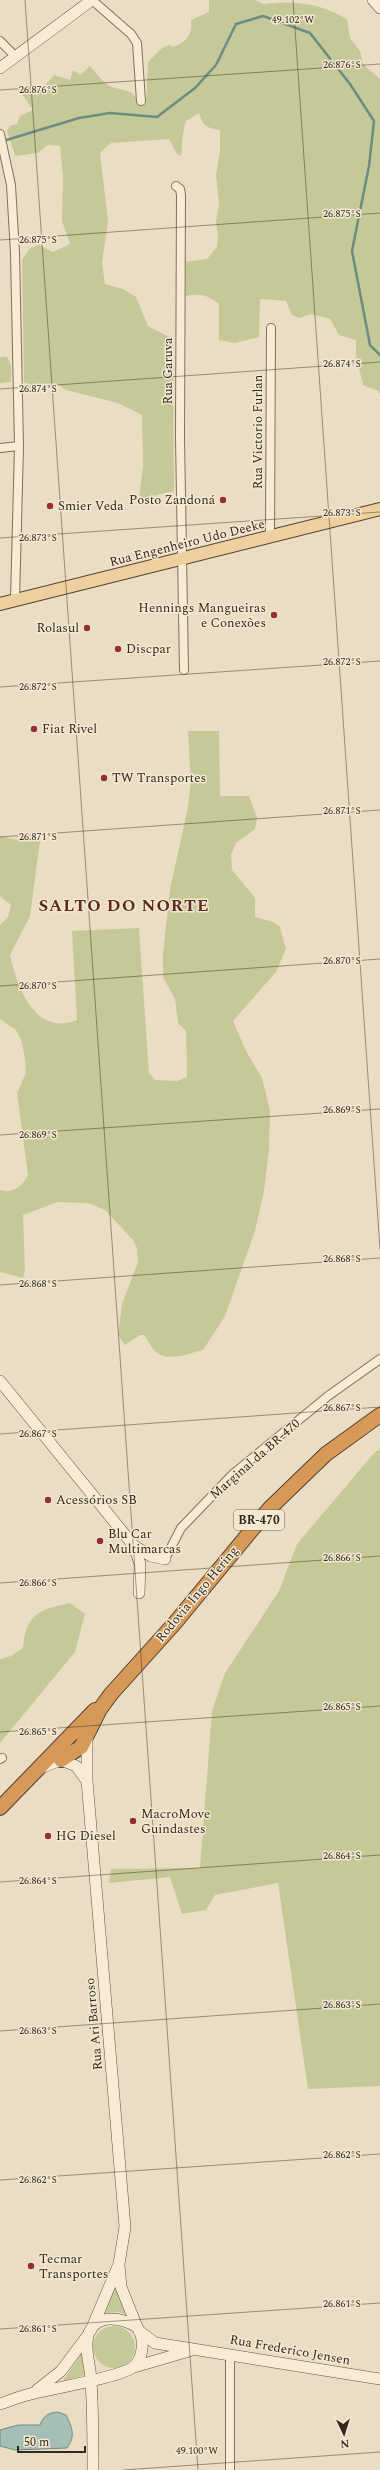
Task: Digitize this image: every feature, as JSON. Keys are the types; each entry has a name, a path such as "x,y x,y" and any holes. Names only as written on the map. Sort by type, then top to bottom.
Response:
{"highway":[{"name":"Rodovia Ingo Hering","path":"111,1694 140,1662 269,1509 326,1454 380,1415"},
{"path":"61,1760 76,1751 87,1738 100,1709 111,1694"},
{"path":"0,1808 111,1694"}],"main road":[{"name":"Rua Engenheiro Udo Deeke","path":"0,604 380,510"}],"street":[{"path":"0,68 92,0 131,34 137,42 142,101"},
{"path":"0,41 16,57"},
{"path":"0,134 5,150 11,185 15,253 19,446 15,600"},
{"name":"Rua Garuva","path":"176,186 180,189 181,195 180,438 184,670"},
{"name":"Rua Victorio Furlan","path":"270,537 271,328"},
{"path":"0,448 19,446"},
{"name":"Marginal da BR-470","path":"165,1559 181,1528 233,1474 328,1396 380,1359"},
{"path":"0,1381 134,1546 151,1556 165,1559"},
{"path":"134,1546 140,1564 139,1593"},
{"name":"Rua Ari Barroso","path":"87,1738 87,1780 124,2202 124,2241 119,2264 90,2332"},
{"path":"36,1770 61,1760 76,1766 87,1780"},
{"name":"Rua Ari Barroso","path":"119,2264 121,2287 138,2329"},
{"path":"0,2404 34,2393 118,2374 134,2366 141,2354 138,2329 121,2319 113,2318 97,2324 61,2371 34,2393"},
{"name":"Rua Frederico Jensen","path":"138,2329 155,2343 380,2379"},
{"path":"90,2332 89,2362 91,2379 93,2470"},
{"name":"Rua Frederico Jensen","path":"134,2366 196,2349"},
{"path":"230,2354 230,2470"},
{"path":"89,2362 99,2371 118,2374"}],"green space":[{"path":"209,0 255,0 263,4 285,2 306,4 327,9 347,19 350,38 360,51 363,64 380,79 380,394 378,391 363,385 356,355 356,340 339,335 330,319 311,314 299,318 292,315 286,301 260,299 259,337 235,343 219,340 219,304 204,296 186,296 185,262 207,259 217,247 218,235 216,222 219,203 216,175 220,150 220,130 212,129 206,126 199,113 186,121 183,133 181,156 177,154 169,139 111,143 100,153 108,221 102,263 105,284 123,289 136,297 148,326 173,339 174,492 139,499 143,466 142,415 118,403 66,390 56,383 29,385 24,382 22,260 30,248 39,245 53,252 70,244 62,221 63,176 60,146 48,145 38,153 15,156 7,131 10,126 17,124 20,116 33,110 22,94 24,87 30,85 41,90 54,75 70,80 73,70 80,75 90,66 108,85 130,92 137,99 139,104 146,104 148,62 162,48 169,45 172,47 188,38 191,30 191,20 209,12"},
{"path":"0,357 7,357 11,366 11,382 0,383"},
{"path":"188,731 219,731 220,796 249,796 257,818 255,829 236,843 231,855 232,870 255,898 255,917 274,922 280,927 286,949 276,972 233,1021 246,1051 262,1078 270,1110 269,1150 264,1191 255,1231 225,1316 203,1350 172,1357 160,1355 152,1348 144,1335 140,1335 125,1345 118,1335 122,1304 138,1262 137,1248 133,1240 105,1210 88,1203 58,1202 23,1215 25,1269 23,1278 0,1272 0,1190 9,1191 17,1188 23,1183 28,1175 17,1093 26,1073 22,1042 16,1030 0,1019 0,925 8,917 11,905 0,896 0,836 18,840 40,841 30,916 10,955 13,968 23,994 30,1006 39,1015 50,1022 62,1023 77,1020 72,931 139,928 149,1073 155,1080 177,1081 187,1077 186,1031 178,1023 175,999 163,977 163,954 170,889 188,807 191,782"},
{"path":"380,1449 380,2086 308,2089 278,1883 215,1895 206,1910 182,1914 170,1877 109,1883 111,1869 200,1868 212,1711 225,1673 279,1591 297,1544 374,1453"},
{"path":"70,1603 85,1614 75,1652 0,1743 0,1659 11,1656 23,1648 27,1627 36,1615 50,1608"},
{"path":"115,2281 121,2303 128,2315 118,2312 102,2314"},
{"path":"110,2326 118,2326 126,2329 132,2335 135,2347 132,2359 126,2365 118,2368 110,2368 102,2365 96,2359 93,2351 93,2343 96,2335 102,2329"},
{"path":"84,2350 85,2375 62,2382"}],"water":[{"path":"58,2412 66,2415 72,2432 70,2444 67,2448 15,2450 0,2446 0,2430 18,2425 40,2425 47,2415"}],"waterway":[{"path":"3,141 79,118 110,113 157,117 195,88 216,65 236,24 263,16 310,33 350,84 374,121 369,166 352,251 370,345 380,355"}],"place":[{"name":"Posto Zandoná","path":"223,500"},
{"name":"Smier Veda","path":"50,506"},
{"name":"Hennings Mangueiras e Conexões","path":"274,615"},
{"name":"Rolasul","path":"87,628"},
{"name":"Discpar","path":"118,649"},
{"name":"Fiat Rivel","path":"34,729"},
{"name":"TW Transportes","path":"104,778"},
{"name":"Acessórios SB","path":"48,1500"},
{"name":"Blu Car Multimarcas","path":"100,1541"},
{"name":"MacroMove Guindastes","path":"133,1821"},
{"name":"HG Diesel","path":"48,1836"},
{"name":"Tecmar Transportes","path":"31,2266"}],"district":[{"name":"SALTO DO NORTE","path":"124,906"}]}
